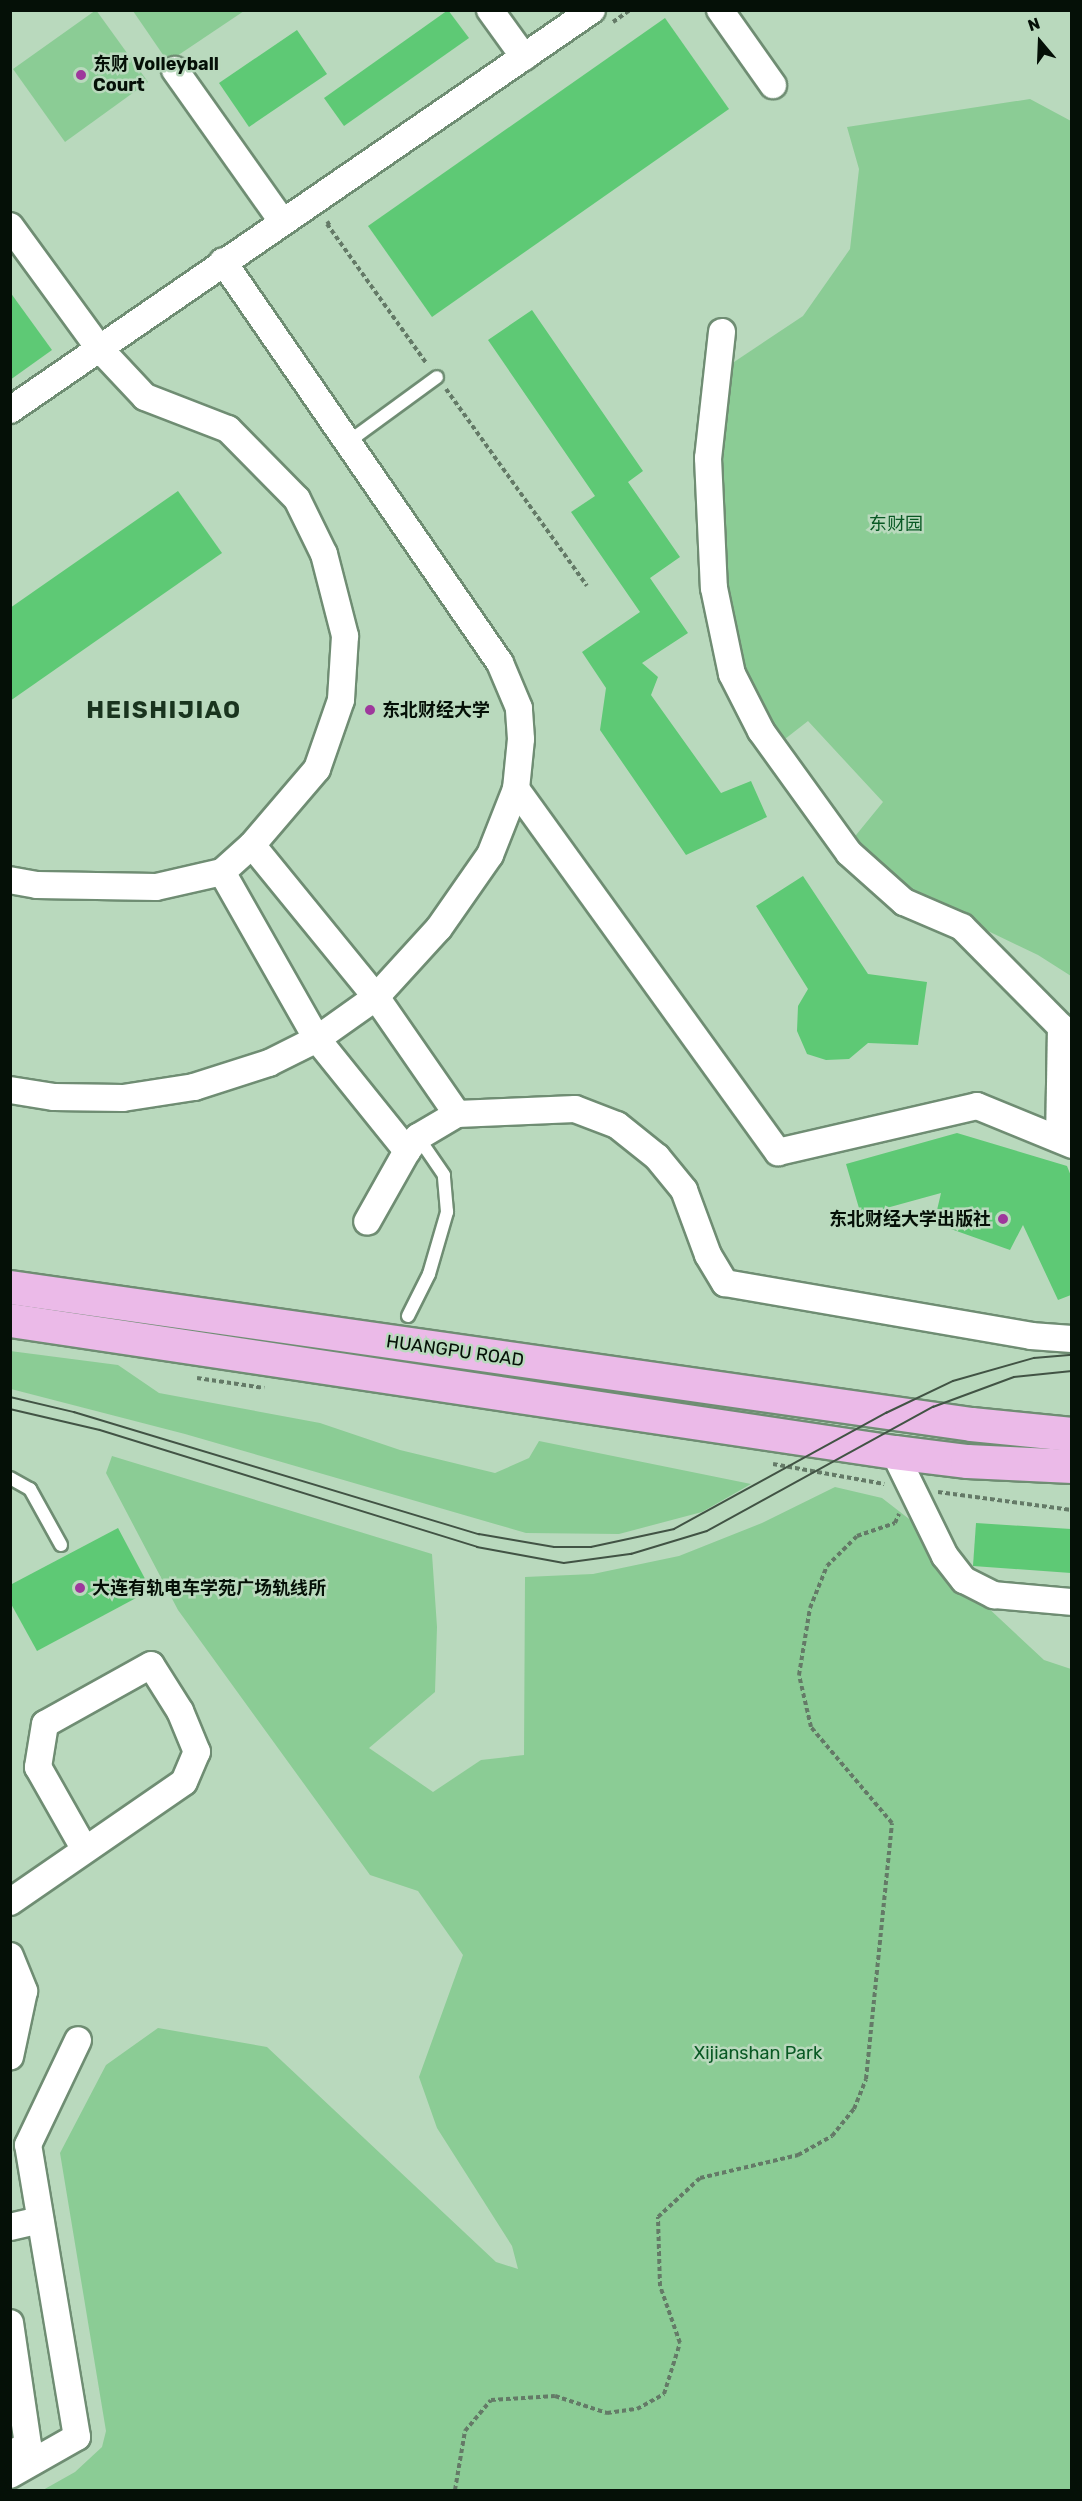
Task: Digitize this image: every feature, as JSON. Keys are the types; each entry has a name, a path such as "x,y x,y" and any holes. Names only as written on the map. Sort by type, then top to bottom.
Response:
{"highway":[{"name":"HUANGPU ROAD","path":"10,1287 899,1414 1071,1434"},
{"name":"HUANGPU ROAD","path":"10,1320 894,1452 967,1461 1071,1466"}],"street":[{"path":"490,10 524,57"},
{"path":"720,10 773,85"},
{"path":"10,411 223,261 524,57 601,17"},
{"path":"175,70 282,221"},
{"path":"10,226 99,348 145,397 228,429 297,499 324,554 345,636 341,700 317,769 252,845 222,872 156,887 37,885 10,880"},
{"path":"10,1090 54,1097 123,1098 194,1087 268,1064 317,1039 376,997 439,928 490,855 516,789 521,739 519,708 500,663 223,261"},
{"path":"516,789 778,1152 977,1106 1065,1141 1060,1027 962,927 904,902 849,854 761,731 732,674 714,588 708,458 722,332"},
{"path":"252,845 376,997 457,1114"},
{"path":"222,872 317,1039 413,1144"},
{"path":"367,1222 413,1144 457,1114 575,1109 618,1125 657,1157 684,1190 708,1255 725,1283 1031,1336 1071,1339"},
{"path":"894,1452 945,1556 964,1580 994,1595 1071,1602"},
{"path":"10,1902 184,1782 197,1752 180,1711 151,1665 45,1724 38,1767 85,1850"},
{"path":"10,1956 24,1991 10,2057"},
{"path":"10,2475 77,2437 28,2145 78,2040"},
{"path":"10,2227 40,2220"},
{"path":"10,2323 28,2445 10,2454"}],"lane":[{"path":"348,442 437,377"},
{"path":"408,1316 432,1265 447,1212 444,1175 413,1144"},
{"path":"10,1478 30,1489 61,1545"}],"path":[{"path":"601,17 630,10"},
{"path":"337,217 327,224 587,586"},
{"path":"455,2490 465,2431 491,2400 555,2396 607,2413 637,2409 664,2394 680,2343 660,2286 658,2217 700,2178 798,2155 832,2136 854,2109 866,2079 892,1823 811,1727 799,1675 810,1608 827,1566 857,1536 895,1522 911,1489 1071,1510"}],"green space":[{"name":"东财 Volleyball Court","path":"96,10 148,82 65,142 13,69"},
{"path":"133,11 244,11 168,62"},
{"name":"东财园","path":"1030,99 1071,121 1071,976 1038,955 905,891 852,840 883,802 808,721 776,746 750,694 730,630 719,514 731,364 803,316 850,249 859,169 847,127"},
{"path":"10,1351 118,1365 159,1393 320,1423 400,1450 495,1473 529,1458 539,1441 751,1484 702,1512 619,1534 526,1533 185,1434 11,1389"},
{"name":"Xijianshan Park","path":"112,1456 432,1554 437,1627 435,1692 369,1748 433,1792 481,1760 524,1755 525,1577 593,1574 679,1556 762,1523 835,1487 882,1498 913,1522 941,1564 1044,1660 1071,1669 1071,2490 43,2490 75,2472 102,2447 106,2431 60,2153 106,2065 158,2028 267,2047 496,2262 518,2269 512,2246 437,2128 419,2077 463,1955 418,1891 370,1875 178,1610 106,1473"}],"building":[{"path":"448,10 469,38 344,126 324,98"},
{"path":"665,18 729,109 432,317 368,226"},
{"path":"297,30 327,74 249,127 219,83"},
{"path":"10,292 52,350 10,380"},
{"path":"532,310 643,471 628,482 680,557 650,578 688,633 642,663 658,677 651,695 721,793 751,781 767,817 686,855 600,730 606,688 582,652 640,612 571,512 595,496 488,340"},
{"path":"178,491 222,553 10,701 10,608"},
{"path":"803,876 868,974 927,982 918,1045 868,1043 849,1059 826,1060 807,1054 797,1031 798,1006 808,989 756,906"},
{"name":"东北财经大学出版社","path":"957,1133 1067,1166 1071,1176 1071,1295 1058,1300 1023,1225 1010,1250 934,1223 941,1193 861,1215 846,1164"},
{"path":"976,1523 1071,1529 1071,1573 973,1566"},
{"name":"大连有轨电车学苑广场轨线所","path":"118,1528 151,1590 37,1651 10,1602 10,1585"}],"tram line":[{"path":"10,1397 74,1412 479,1534 554,1547 591,1547 674,1529 886,1413 953,1381 1034,1358 1072,1355"},
{"path":"10,1409 100,1430 477,1547 564,1563 631,1554 707,1531 933,1407 1014,1377 1072,1371"}],"place":[{"name":"东财 Volleyball Court","path":"81,75"},
{"name":"东北财经大学","path":"370,710"},
{"name":"东北财经大学出版社","path":"1003,1219"},
{"name":"大连有轨电车学苑广场轨线所","path":"80,1588"}],"district":[{"name":"HEISHIJIAO","path":"164,711"}]}
